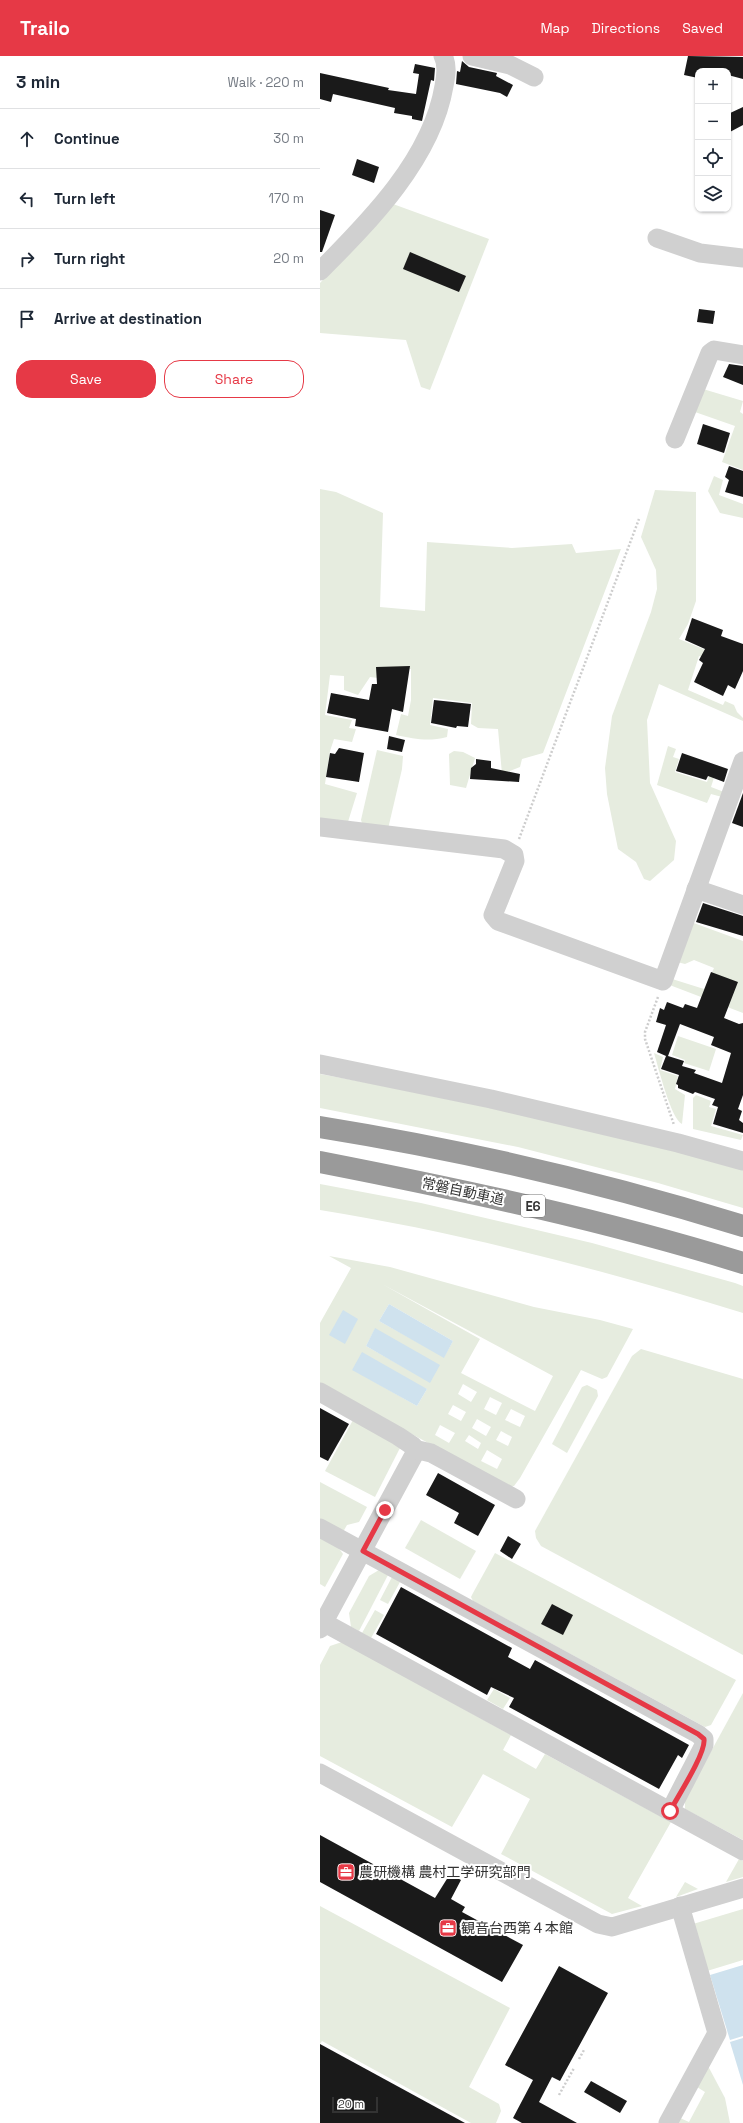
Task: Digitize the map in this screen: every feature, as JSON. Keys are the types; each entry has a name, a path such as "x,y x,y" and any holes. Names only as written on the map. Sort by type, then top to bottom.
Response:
{"highway":[{"path":"320,1127 466,1154 606,1187 743,1226"},
{"name":"常磐自動車道","path":"320,1162 452,1187 584,1218 743,1263"}],"street":[{"path":"320,271 363,228 397,185 419,152 431,128 443,95 446,64 443,56"},
{"path":"472,56 510,65 534,77"},
{"path":"657,238 700,253 743,258"},
{"path":"675,439 710,353 714,350 743,354"},
{"path":"320,827 504,849 514,855 514,861 493,915 498,921 664,981 696,889 740,781 743,761"},
{"path":"696,889 743,905"},
{"path":"320,1064 491,1099 678,1143 743,1162"},
{"path":"320,1392 398,1436 414,1449 431,1453 516,1499"},
{"path":"414,1449 414,1458 322,1626 743,1851"},
{"path":"320,1528 698,1734 704,1739 704,1745 670,1811"},
{"path":"320,1772 598,1924 612,1926 743,1888"},
{"path":"668,2123 718,2033 680,1906"}],"path":[{"path":"514,855 639,519"},
{"path":"664,981 645,1032 644,1039 674,1126 678,1143"},
{"path":"579,2059 584,2050"},
{"path":"559,2095 574,2068"}],"shaded area":[{"path":"393,204 489,239 430,390 421,387 406,340 320,333 320,283"},
{"path":"703,389 743,401 740,412 743,414 743,470 722,462 735,426 695,412"},
{"path":"714,476 723,480 719,495 743,504 743,518 720,513 708,491"},
{"path":"320,489 336,492 383,513 380,607 425,611 427,542 512,548 572,544 576,553 621,549 543,753 522,759 520,767 502,774 498,729 478,728 471,724 472,703 433,698 430,725 448,729 447,737 428,740 415,739 396,735 401,714 408,716 411,700 411,669 398,670 394,680 370,677 358,695 344,690 344,676 330,675 325,715 352,720 349,728 356,729 352,742 334,739 330,751 325,784 357,793 347,825 320,821"},
{"path":"655,490 696,492 696,601 688,624 679,639 713,653 710,660 699,656 688,690 723,705 725,701 734,705 737,712 743,718 743,721 659,684 647,720 650,783 676,841 674,860 650,881 644,879 636,862 618,849 607,794 605,768 612,716 651,612 657,589 656,570 641,537"},
{"path":"668,746 676,749 673,757 679,759 675,772 707,782 713,765 718,765 711,787 724,792 722,797 711,794 707,803 657,785"},
{"path":"377,750 403,756 402,769 388,829 363,826 361,820"},
{"path":"454,751 463,752 475,758 466,788 450,785 449,754"},
{"path":"691,922 743,941 743,1013 667,984 669,978 704,989 714,968 694,960 685,964 677,962"},
{"path":"678,1036 716,1049 709,1071 684,1063 685,1060 672,1055"},
{"path":"654,1053 663,1057 660,1070 678,1076 675,1089 685,1095 682,1124 678,1120 669,1103"},
{"path":"320,1074 477,1103 713,1160 743,1170 743,1208 658,1183 518,1147 320,1108"},
{"path":"696,1095 711,1101 709,1107 716,1109 711,1126 743,1135 741,1140 693,1129 693,1098"},
{"path":"320,1184 421,1203 592,1243 735,1283 743,1286 743,1313 638,1282 480,1241 374,1219 320,1210"},
{"path":"329,1256 390,1267 534,1307 600,1320 633,1329 607,1377 602,1379 581,1370 520,1478 514,1486 507,1486 320,1384 320,1323 351,1268","holes":["382,1284 553,1376 535,1411 461,1373 480,1339","389,1304 453,1341 444,1357 379,1321","375,1329 430,1382 366,1346","352,1369 427,1389 417,1406","463,1384 477,1392 471,1402 458,1394","490,1397 502,1403 496,1415 484,1409","453,1405 466,1412 461,1421 448,1414","511,1409 525,1416 520,1427 505,1420","477,1419 491,1427 486,1436 472,1428","440,1425 455,1433 449,1443 435,1435","501,1431 512,1437 508,1446 496,1440","469,1435 481,1443 478,1449 465,1441","487,1450 502,1459 497,1469 481,1461"]},
{"path":"641,1349 743,1379 743,1655 541,1546 536,1538 535,1531 632,1356"},
{"path":"587,1385 597,1390 598,1396 567,1453 552,1444 582,1387"},
{"path":"353,1420 401,1446 375,1497 325,1471"},
{"path":"320,1482 367,1507 359,1522 347,1525 343,1532 320,1519"},
{"path":"421,1520 476,1551 460,1579 405,1548"},
{"path":"320,1537 338,1547 343,1554 325,1587 320,1584"},
{"path":"495,1553 736,1680 711,1725 705,1727 473,1601 471,1597"},
{"path":"379,1570 388,1575 359,1631 351,1627 349,1613 369,1576"},
{"path":"392,1577 400,1582 388,1604 380,1600"},
{"path":"375,1610 384,1615 371,1638 362,1633"},
{"path":"342,1642 511,1735 503,1750 536,1769 545,1754 671,1822 628,1898 642,1906 612,1914 501,1854 530,1799 483,1774 452,1827 320,1756 320,1665 330,1646"},
{"path":"494,1689 510,1698 503,1709 487,1700"},
{"path":"743,1693 743,1840 685,1809 685,1799"},
{"path":"739,1859 743,1861 743,1877 726,1882"},
{"path":"685,1882 698,1889 676,1897"},
{"path":"320,1906 510,2008 469,2087 499,2104 501,2111 496,2123 471,2123 322,2041 320,2044"},
{"path":"743,1909 743,1960 707,1971 693,1924"},
{"path":"708,2066 725,2098 730,2123 678,2123 680,2118 689,2122 705,2092 697,2087"}],"water":[{"path":"389,1304 453,1341 444,1358 379,1321"},
{"path":"343,1310 358,1319 345,1344 329,1335"},
{"path":"375,1328 440,1365 430,1383 366,1346"},
{"path":"362,1352 427,1389 417,1406 352,1370"},
{"path":"743,1965 743,2036 730,2040 710,1975"},
{"path":"743,2038 743,2085 730,2042"}],"building":[{"path":"688,56 743,57 743,79 731,76 731,68 695,68 695,77 684,75"},
{"path":"462,61 469,67 497,73 496,76 513,85 507,97 500,93 456,84 457,71 460,72"},
{"path":"415,64 435,68 434,81 431,80 422,121 412,119 412,116 394,113 395,108 333,94 331,102 320,99 320,73 389,88 388,90 416,94 419,74 413,73"},
{"path":"743,107 743,125 731,131 731,113"},
{"path":"357,159 379,167 374,183 352,175"},
{"path":"320,210 335,215 322,252 320,252"},
{"path":"410,252 466,276 459,292 403,269"},
{"path":"699,309 715,311 713,324 697,322"},
{"path":"729,364 743,366 743,385 723,377"},
{"path":"703,424 730,433 724,453 697,444"},
{"path":"729,466 743,471 743,497 725,492 729,480 725,477"},
{"path":"692,618 723,630 721,636 743,644 743,671 735,689 728,685 723,696 694,682 703,663 699,660 705,649 685,640"},
{"path":"410,666 403,712 392,709 388,732 355,726 356,719 327,713 331,693 369,700 372,684 377,684 376,667"},
{"path":"434,700 471,704 468,727 457,726 456,728 431,723"},
{"path":"389,736 405,740 402,752 387,749"},
{"path":"339,748 364,753 359,782 326,777 330,753 335,754"},
{"path":"682,753 728,769 724,782 708,776 706,780 676,771"},
{"path":"476,759 491,761 491,768 520,774 519,782 470,779 471,768 476,764"},
{"path":"743,793 743,827 732,823"},
{"path":"703,903 743,916 743,936 696,922"},
{"path":"711,972 738,982 724,1018 739,1024 743,1023 743,1095 738,1109 742,1111 739,1120 743,1123 743,1133 713,1124 718,1107 712,1105 715,1099 695,1092 693,1094 678,1088 678,1085 676,1084 679,1075 661,1069 666,1056 657,1052 666,1025 656,1022 660,1008 664,1010 667,1002 683,1008 685,1004 697,1008","holes":["680,1024 714,1037 711,1045 731,1053 722,1083 694,1073 696,1070 682,1066 684,1061 668,1056"]},
{"path":"320,1408 349,1424 328,1461 320,1457"},
{"path":"438,1473 495,1505 478,1536 454,1523 459,1513 426,1495"},
{"path":"508,1536 521,1544 512,1559 500,1551"},
{"path":"401,1587 512,1648 508,1657 530,1669 535,1660 689,1745 682,1758 678,1755 659,1789 509,1707 514,1698 491,1687 487,1695 376,1634"},
{"path":"552,1604 573,1615 563,1635 541,1624"},
{"name":"観音台西第４本館","path":"320,1835 435,1898 450,1874 461,1880 451,1899 465,1907 462,1912 523,1945 502,1982 320,1882"},
{"path":"559,1966 608,1993 560,2081 552,2077 539,2102 577,2123 522,2123 513,2118 533,2080 505,2065"},
{"path":"320,2044 465,2123 320,2123"},
{"path":"591,2081 627,2101 620,2113 584,2092"}],"place":[{"name":"農研機構 農村工学研究部門","path":"346,1872"},
{"name":"観音台西第４本館","path":"448,1928"}],"route":[{"path":"385,1510 363,1551 698,1734 704,1739 704,1745 700,1755 670,1811"}]}
